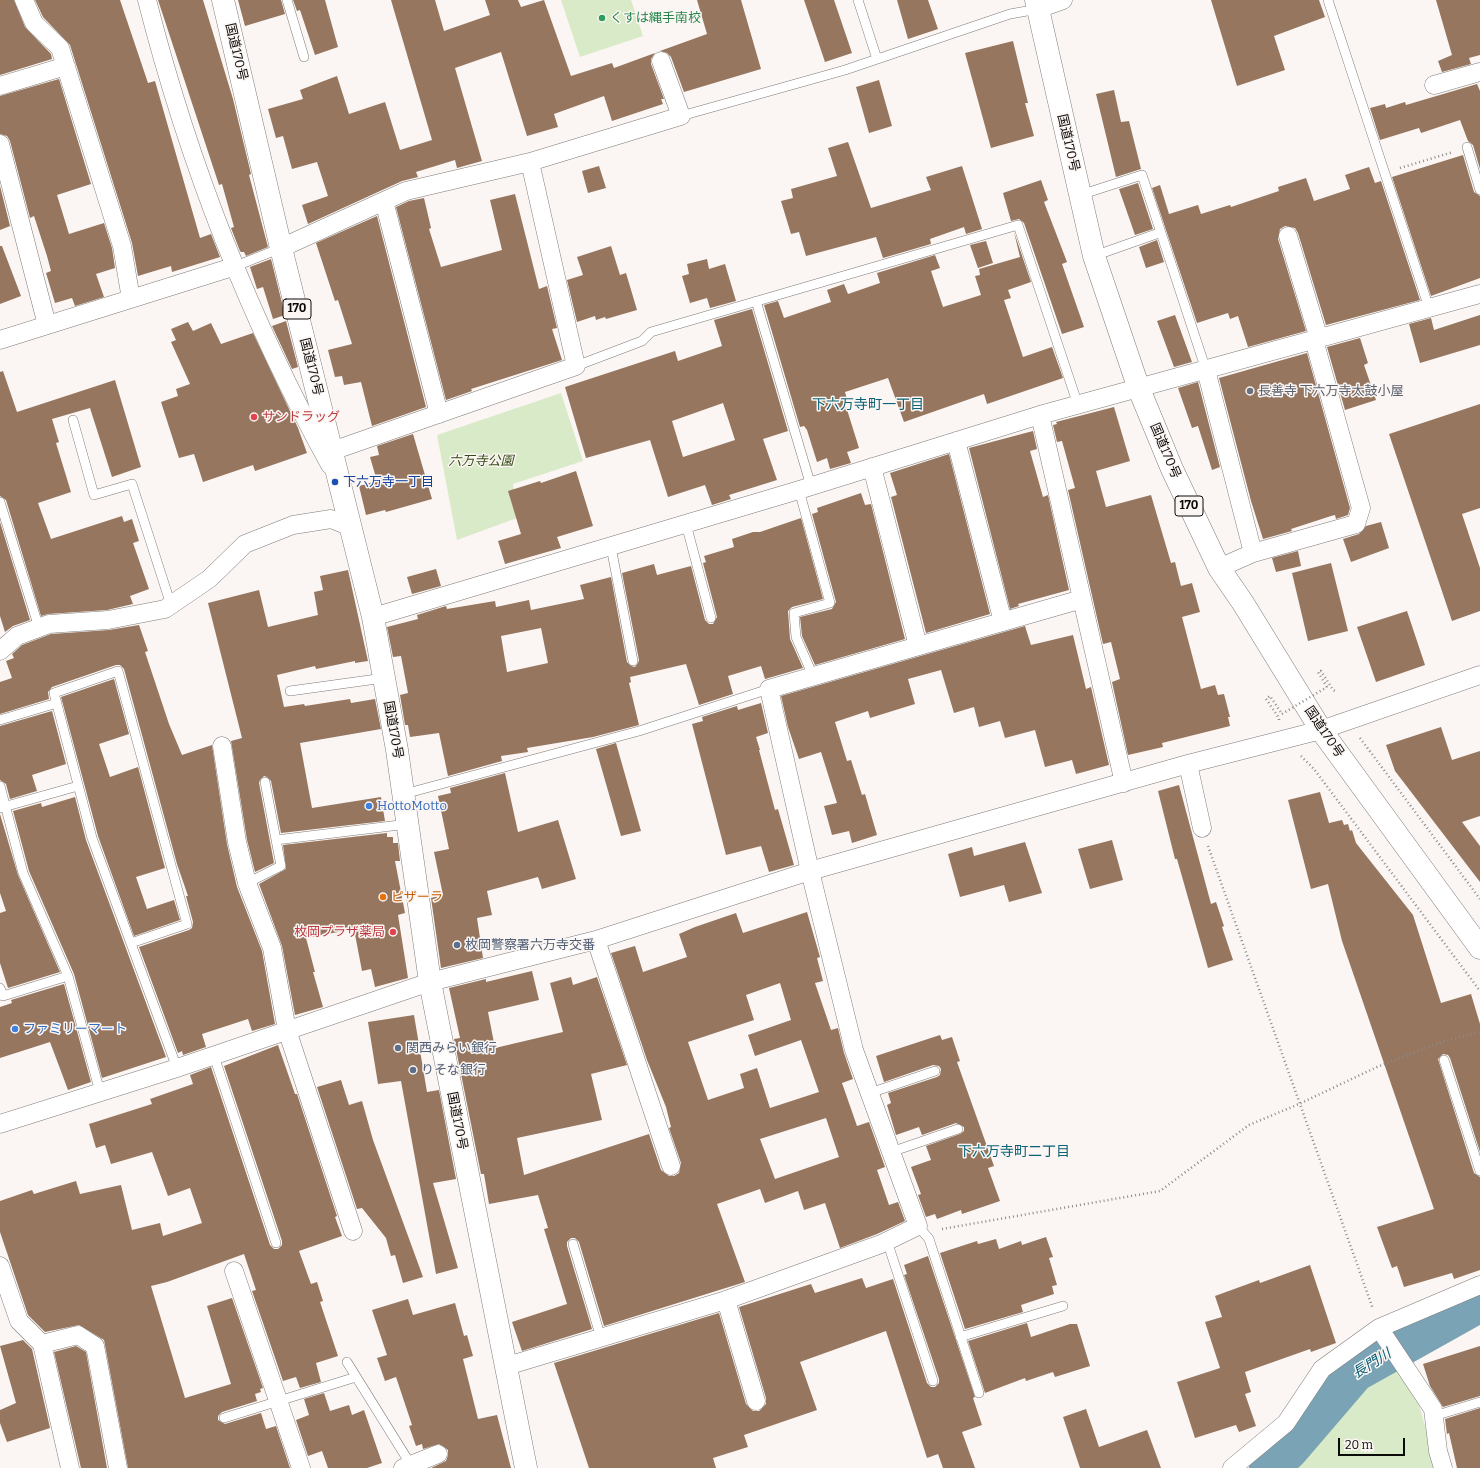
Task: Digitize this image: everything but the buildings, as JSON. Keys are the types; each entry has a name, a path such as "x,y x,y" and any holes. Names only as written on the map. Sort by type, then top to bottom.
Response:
{"highway":[{"name":"国道170号","path":"223,0 281,248 373,617 404,794 430,982 526,1468"},
{"name":"国道170号","path":"1037,4 1094,256 1139,389 1172,469 1220,568 1321,730 1480,948"}],"street":[{"path":"24,0 34,22 60,48 122,246 130,299"},
{"path":"147,0 166,71 214,215 303,415 340,482"},
{"path":"1037,4 1063,0"},
{"path":"281,248 406,191 530,162 681,116 661,61"},
{"path":"0,86 66,66"},
{"path":"1434,84 1480,72"},
{"path":"0,144 47,325"},
{"path":"332,450 576,366 530,162"},
{"path":"384,201 439,414"},
{"path":"1220,568 1252,553 1356,524 1361,508 1288,236"},
{"path":"0,340 236,266"},
{"path":"373,617 611,547 1040,415 1480,294"},
{"path":"1206,370 1252,553"},
{"path":"1040,415 1124,783"},
{"path":"956,441 1003,622"},
{"path":"872,467 918,646"},
{"path":"1,647 17,636 49,624 108,620 165,609 209,579 245,544 293,525 330,519 351,527"},
{"path":"507,1366 726,1300 886,1242 918,1226 854,1050 810,871 769,689 1082,599"},
{"path":"0,1124 214,1056 430,982 596,940 810,871 1188,764 1321,730 1480,675"},
{"path":"222,746 237,842 247,883 272,948 287,1030 353,1231"},
{"path":"1188,764 1202,828"},
{"path":"596,940 671,1166"},
{"path":"0,1266 19,1321 42,1344 70,1468"},
{"path":"234,1271 301,1468"},
{"path":"1232,1468 1286,1423 1322,1369 1379,1328 1480,1285"},
{"path":"726,1300 756,1401"},
{"path":"1379,1328 1433,1409 1438,1451 1443,1468"},
{"path":"42,1344 78,1335 95,1346 118,1468"},
{"path":"407,1466 438,1454"}],"lane":[{"path":"288,0 304,57"},
{"path":"858,0 876,59"},
{"path":"1328,0 1429,308"},
{"path":"681,116 876,59 1037,4"},
{"path":"1467,147 1480,190"},
{"path":"1080,195 1142,175 1159,233 1206,370"},
{"path":"576,366 642,341 651,332 1018,225 1078,405"},
{"path":"1094,256 1159,233"},
{"path":"236,266 281,248"},
{"path":"756,301 805,488 830,603 794,613 796,637 813,676"},
{"path":"73,420 94,495 132,484 171,605"},
{"path":"0,502 40,628"},
{"path":"686,524 711,618"},
{"path":"611,547 633,661"},
{"path":"131,943 187,924 118,671 54,694 92,838 177,1068"},
{"path":"290,691 384,678"},
{"path":"404,794 639,731 769,689"},
{"path":"0,720 57,703"},
{"path":"247,883 281,866 265,782"},
{"path":"0,786 3,807 23,873 68,976 100,1092"},
{"path":"3,807 78,786"},
{"path":"276,840 408,824"},
{"path":"0,988 3,996 68,976"},
{"path":"214,1056 276,1243"},
{"path":"1444,1060 1480,1171"},
{"path":"870,1093 935,1071"},
{"path":"891,1152 958,1129"},
{"path":"918,1226 929,1239 979,1393"},
{"path":"886,1242 932,1381"},
{"path":"573,1244 601,1338"},
{"path":"960,1337 1062,1306"},
{"path":"347,1362 407,1466"},
{"path":"224,1418 356,1377"},
{"path":"1434,1416 1480,1402"}],"path":[{"path":"1385,173 1467,147"},
{"path":"1279,718 1266,699 1270,696 1282,714 1327,687 1318,672 1321,671 1333,690 1337,692"},
{"path":"1359,734 1360,739 1480,899"},
{"path":"1297,751 1314,769 1480,991"},
{"path":"1202,828 1379,1328"},
{"path":"918,1226 944,1230 1160,1191 1249,1124 1299,1104 1377,1067 1444,1041 1480,1032"}],"green space":[{"name":"くすは縄手南校","path":"561,0 631,0 643,36 580,57"},
{"name":"六万寺公園","path":"561,393 583,461 513,484 517,518 457,540 437,435"},
{"path":"1392,1362 1419,1405 1437,1468 1293,1468 1375,1371"}],"waterway":[{"name":"長門川","path":"1269,1468 1289,1449 1355,1372 1480,1302"}],"place":[{"name":"くすは縄手南校","path":"602,18"},
{"name":"長善寺 下六万寺太鼓小屋","path":"1250,391"},
{"name":"サンドラッグ","path":"254,417"},
{"name":"下六万寺一丁目","path":"335,482"},
{"name":"HottoMotto","path":"369,806"},
{"name":"ピザーラ","path":"383,897"},
{"name":"枚岡プラザ薬局","path":"393,932"},
{"name":"枚岡警察署六万寺交番","path":"457,945"},
{"name":"ファミリーマート","path":"15,1029"},
{"name":"関西みらい銀行","path":"398,1048"},
{"name":"りそな銀行","path":"413,1070"}],"district":[{"name":"下六万寺町一丁目","path":"868,405"},
{"name":"下六万寺町二丁目","path":"1014,1152"}]}
